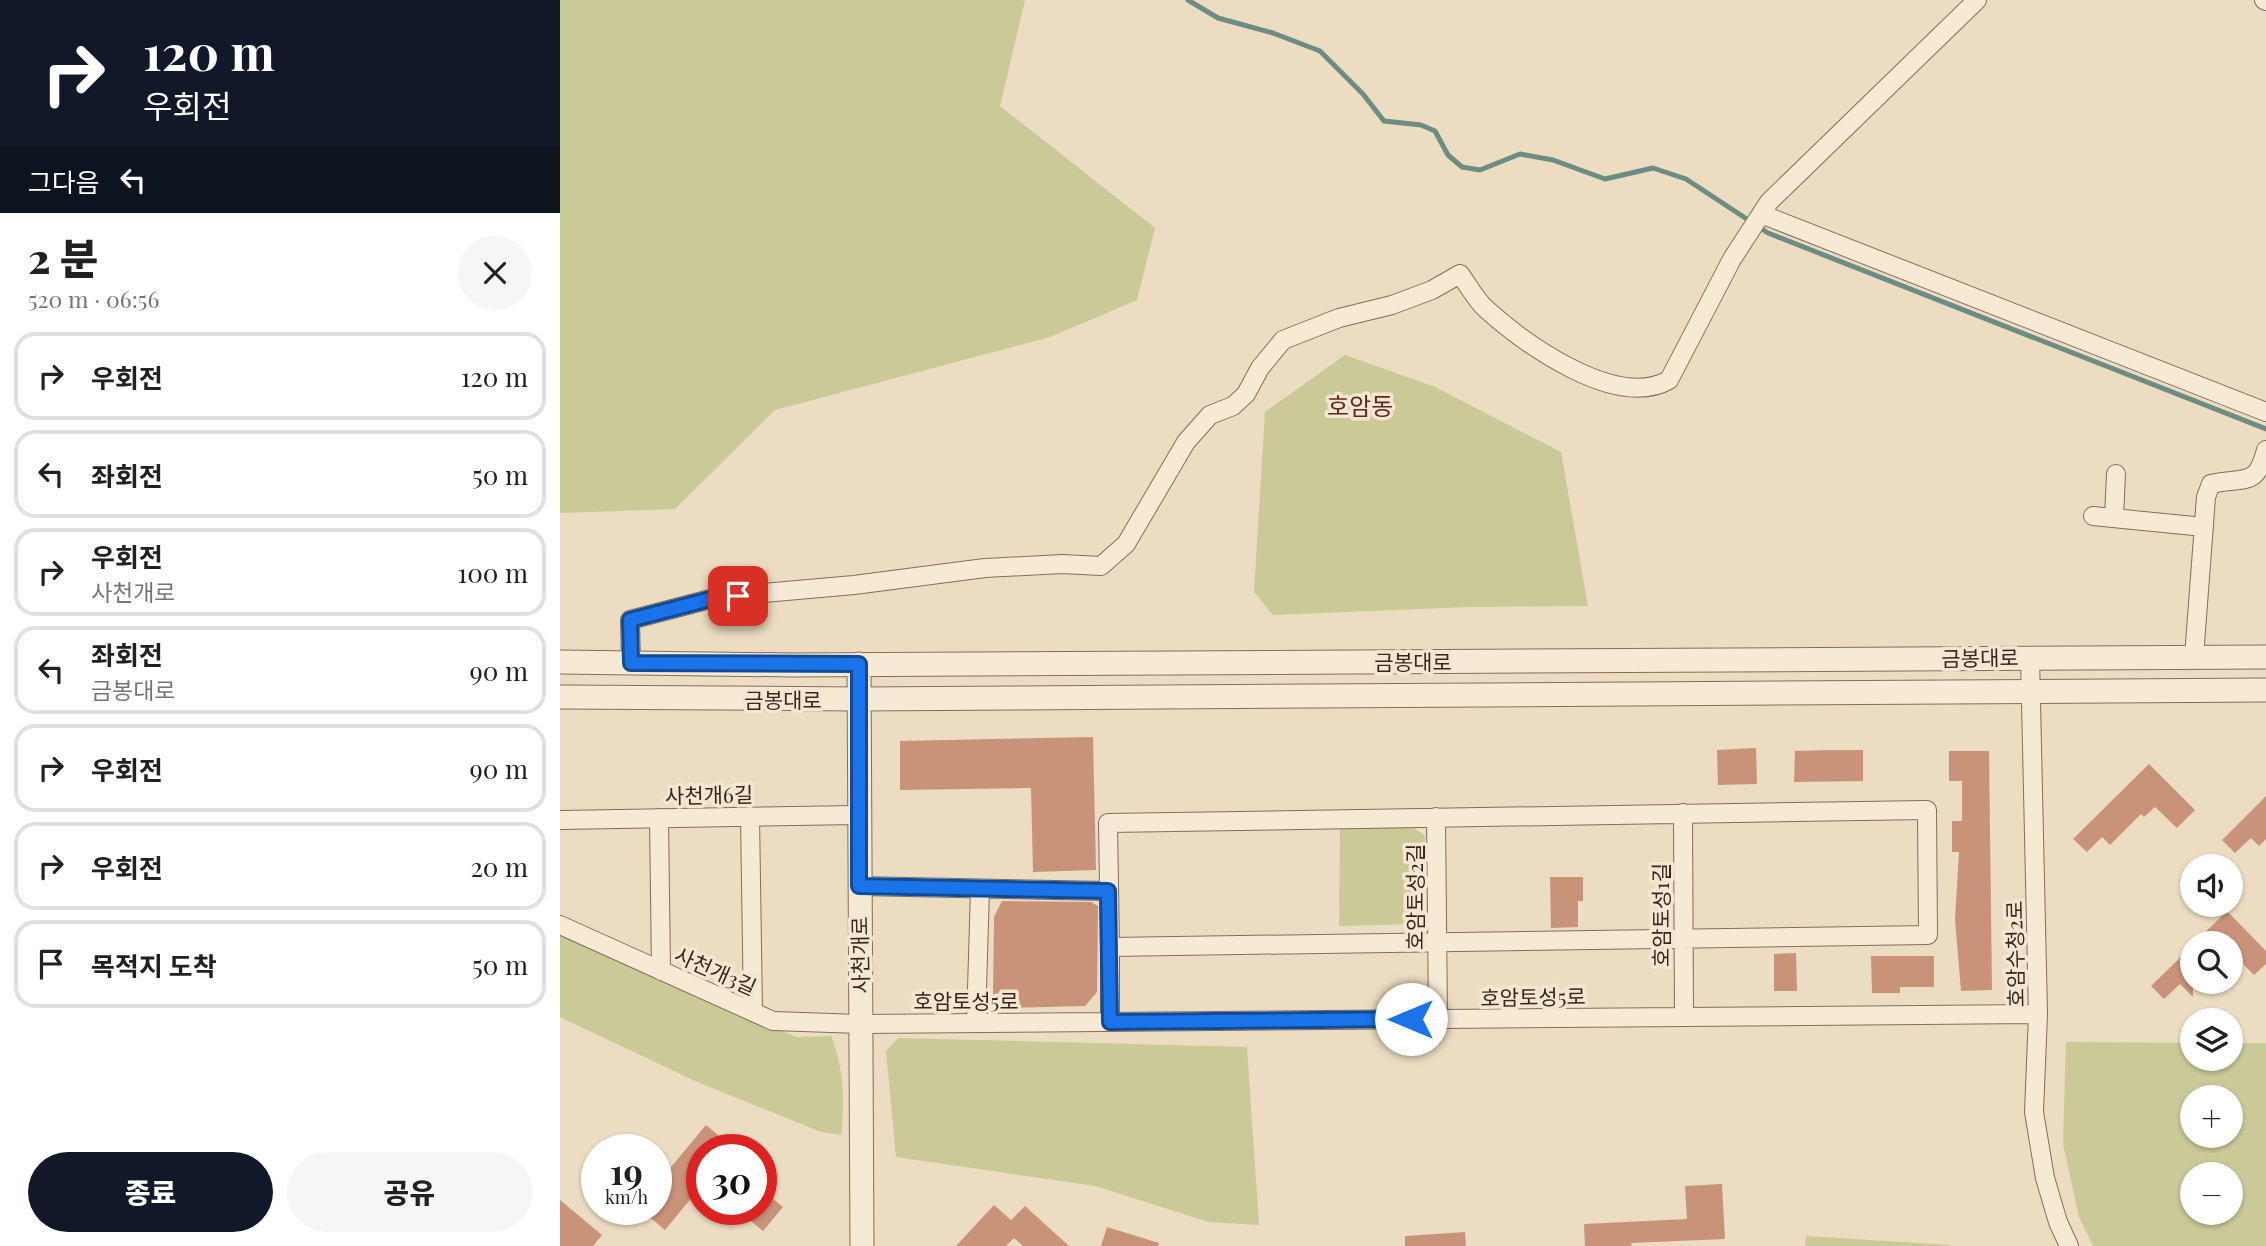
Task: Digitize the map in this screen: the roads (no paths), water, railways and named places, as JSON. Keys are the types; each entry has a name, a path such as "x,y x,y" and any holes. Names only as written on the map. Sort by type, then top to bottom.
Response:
{"street":[{"path":"631,663 630,620 718,597 854,585 985,568 1101,566 1126,544 1186,442 1210,415 1233,406 1246,394 1260,368 1283,340 1339,318 1412,298 1460,274 1484,308 1538,349 1582,374 1620,387 1656,387 1668,380 1746,235 1769,202 1977,0"},
{"path":"1761,214 2266,412"},
{"path":"2194,657 2206,497 2211,484 2247,481 2260,471 2266,450"},
{"path":"2113,518 2116,474"},
{"path":"2093,516 2204,527"},
{"name":"호암수청2로","path":"2030,657 2038,1014 2034,1112 2045,1178 2058,1222 2069,1246"},
{"name":"금봉대로","path":"560,662 859,664 2266,657"},
{"name":"사천개로","path":"859,664 862,1246"},
{"name":"금봉대로","path":"560,697 858,699 2266,690"},
{"path":"1110,947 1928,935 1927,810 1108,823 1110,1022"},
{"name":"호암토성1길","path":"1683,813 1684,1017"},
{"name":"사천개6길","path":"560,820 858,815"},
{"path":"750,816 753,1012"},
{"name":"호암토성2길","path":"1436,817 1438,1019"},
{"path":"659,818 661,971"},
{"path":"859,886 1108,891"},
{"path":"976,1023 980,889"},
{"name":"사천개3길","path":"560,925 773,1021 860,1024"},
{"name":"호암토성5로","path":"860,1024 2038,1014"}],"waterway":[{"path":"1188,0 1218,18 1273,33 1320,51 1363,94 1384,121 1421,125 1435,131 1448,155 1462,167 1480,170 1520,154 1553,160 1605,179 1653,168 1686,179 1768,233 2266,429"}],"district":[{"name":"호암동","path":"1360,405"}]}
